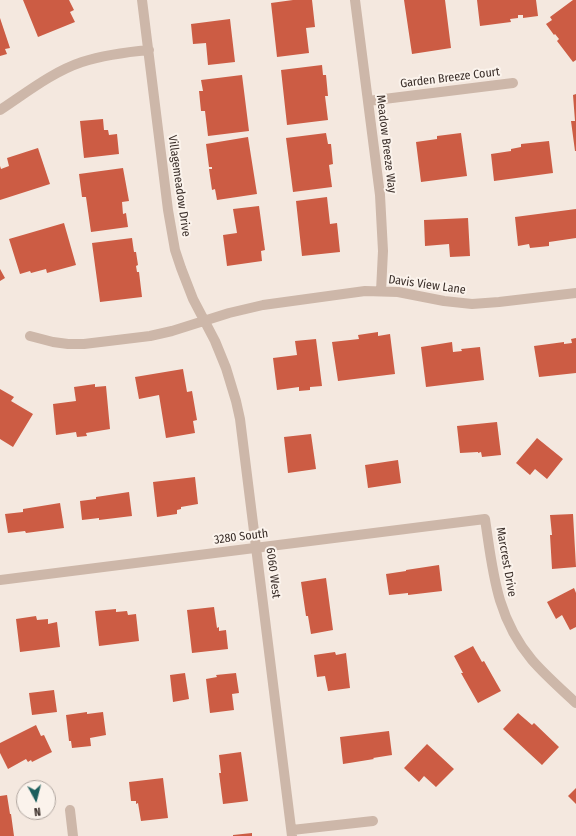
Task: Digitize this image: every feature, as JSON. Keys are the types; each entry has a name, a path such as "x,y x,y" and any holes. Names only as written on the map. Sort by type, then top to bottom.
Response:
{"street":[{"name":"Villagemeadow Drive","path":"142,0 171,230 186,284 204,320"},
{"name":"Meadow Breeze Way","path":"355,0 381,214 383,251 381,291"},
{"path":"0,110 54,75 82,62 118,54 149,50"},
{"name":"Garden Breeze Court","path":"368,102 512,83"},
{"name":"Davis View Lane","path":"30,336 60,343 84,344 161,334 246,308 348,292 398,292 444,302 472,304 576,293"},
{"name":"6060 West","path":"204,320 215,341 226,368 236,401 242,435 292,833"},
{"name":"3280 South","path":"0,580 485,519"},
{"name":"Marcrest Drive","path":"485,519 497,592 503,612 511,630 532,660 576,703"},
{"path":"70,810 73,836"},
{"path":"292,833 373,821"}],"building":[{"path":"23,0 69,0 74,10 70,12 75,22 38,37"},
{"path":"293,0 312,0 315,27 306,28 309,53 277,57 271,3"},
{"path":"404,0 445,0 451,48 412,54"},
{"path":"477,0 536,0 538,16 523,18 523,15 518,15 518,18 510,19 511,22 480,26"},
{"path":"573,0 576,0 576,60 573,62 557,41 559,39 546,24 552,20 550,17"},
{"path":"0,18 10,48 5,49 7,54 0,56"},
{"path":"230,19 235,62 208,65 206,43 193,44 191,24"},
{"path":"322,65 323,75 326,75 328,96 325,96 328,120 287,125 281,70"},
{"path":"242,75 249,131 208,136 205,111 201,111 199,91 203,91 201,80"},
{"path":"576,94 575,151 571,121 575,121 573,95"},
{"path":"103,119 104,130 108,130 109,135 117,134 119,154 84,158 80,121"},
{"path":"326,133 328,144 331,144 333,164 329,165 332,187 293,192 286,138"},
{"path":"461,133 467,176 421,182 416,142 437,139 437,136"},
{"path":"248,137 257,194 217,200 215,189 212,190 209,169 212,169 212,167 209,167 206,144"},
{"path":"549,141 553,173 494,181 491,154 511,151 511,149 521,147 521,144"},
{"path":"38,148 50,184 0,200 0,166 1,169 9,166 7,158"},
{"path":"123,168 129,201 122,202 123,214 126,213 128,227 91,232 86,197 82,197 79,174"},
{"path":"327,197 330,224 337,223 340,252 302,256 296,201"},
{"path":"259,206 265,250 261,251 262,261 227,266 223,235 237,233 233,209"},
{"path":"576,209 576,238 549,242 549,246 530,248 529,244 518,246 515,217"},
{"path":"468,218 470,256 450,257 449,244 425,246 424,220"},
{"path":"64,223 76,265 47,273 46,269 20,274 9,239"},
{"path":"132,238 134,252 136,252 138,265 136,266 137,272 139,272 142,297 100,302 92,243"},
{"path":"0,269 5,278 0,281"},
{"path":"378,332 378,336 390,334 395,374 338,381 332,342 359,339 358,335"},
{"path":"576,338 576,373 539,377 534,346 564,342 564,344 572,343 571,339"},
{"path":"316,339 322,386 310,387 310,390 299,391 299,387 277,390 273,358 297,355 295,341"},
{"path":"452,342 453,352 462,351 461,349 480,347 484,380 426,387 421,347"},
{"path":"183,369 187,392 192,391 197,420 193,421 195,433 166,438 159,395 139,399 135,377"},
{"path":"95,384 95,387 106,386 110,429 86,433 87,436 77,437 76,432 56,435 53,404 76,401 74,387"},
{"path":"0,389 14,397 11,401 33,414 13,447 0,439"},
{"path":"497,422 501,455 482,457 481,452 460,453 457,426"},
{"path":"311,434 316,469 288,473 284,437"},
{"path":"537,438 563,459 547,479 535,469 530,475 516,463"},
{"path":"398,460 401,483 368,488 365,465"},
{"path":"195,477 198,504 181,507 181,509 177,510 177,514 157,517 153,482"},
{"path":"129,492 132,516 99,520 99,518 82,520 80,501"},
{"path":"60,503 64,528 26,533 25,531 8,533 5,514 23,512 23,509"},
{"path":"573,514 576,567 552,569 550,535 552,535 550,515"},
{"path":"439,565 442,591 408,595 408,593 389,595 386,574"},
{"path":"326,578 333,630 311,634 308,616 306,616 301,582"},
{"path":"574,588 576,593 576,627 570,630 562,615 556,619 547,602"},
{"path":"214,607 217,628 219,627 219,631 226,630 228,649 192,653 187,610"},
{"path":"116,609 116,612 127,611 128,615 136,614 139,641 99,646 95,611"},
{"path":"36,616 37,620 48,619 48,624 57,622 60,647 20,652 16,619"},
{"path":"473,646 482,662 484,661 501,691 478,703 461,673 463,673 454,656"},
{"path":"335,652 336,655 346,653 350,688 328,691 325,676 317,677 314,655"},
{"path":"185,673 189,699 173,702 170,675"},
{"path":"236,673 239,693 232,694 234,710 210,713 206,679 217,677 216,675"},
{"path":"54,690 57,712 32,715 29,693"},
{"path":"87,712 87,714 103,712 106,735 90,738 91,746 72,748 71,741 69,741 66,715"},
{"path":"518,713 532,725 534,723 559,747 542,765 503,729"},
{"path":"36,725 41,736 44,735 52,752 32,762 31,760 28,762 26,759 8,769 0,753 0,743"},
{"path":"389,731 392,755 343,764 340,737"},
{"path":"427,744 454,769 436,787 424,776 419,782 404,768"},
{"path":"241,752 248,801 223,804 219,773 221,773 219,755"},
{"path":"163,778 168,818 141,821 138,803 136,804 136,801 131,801 129,782"},
{"path":"576,788 576,804 568,796"},
{"path":"7,795 14,836 0,836 0,796"},
{"path":"252,833 252,836 233,836 233,835"}]}
